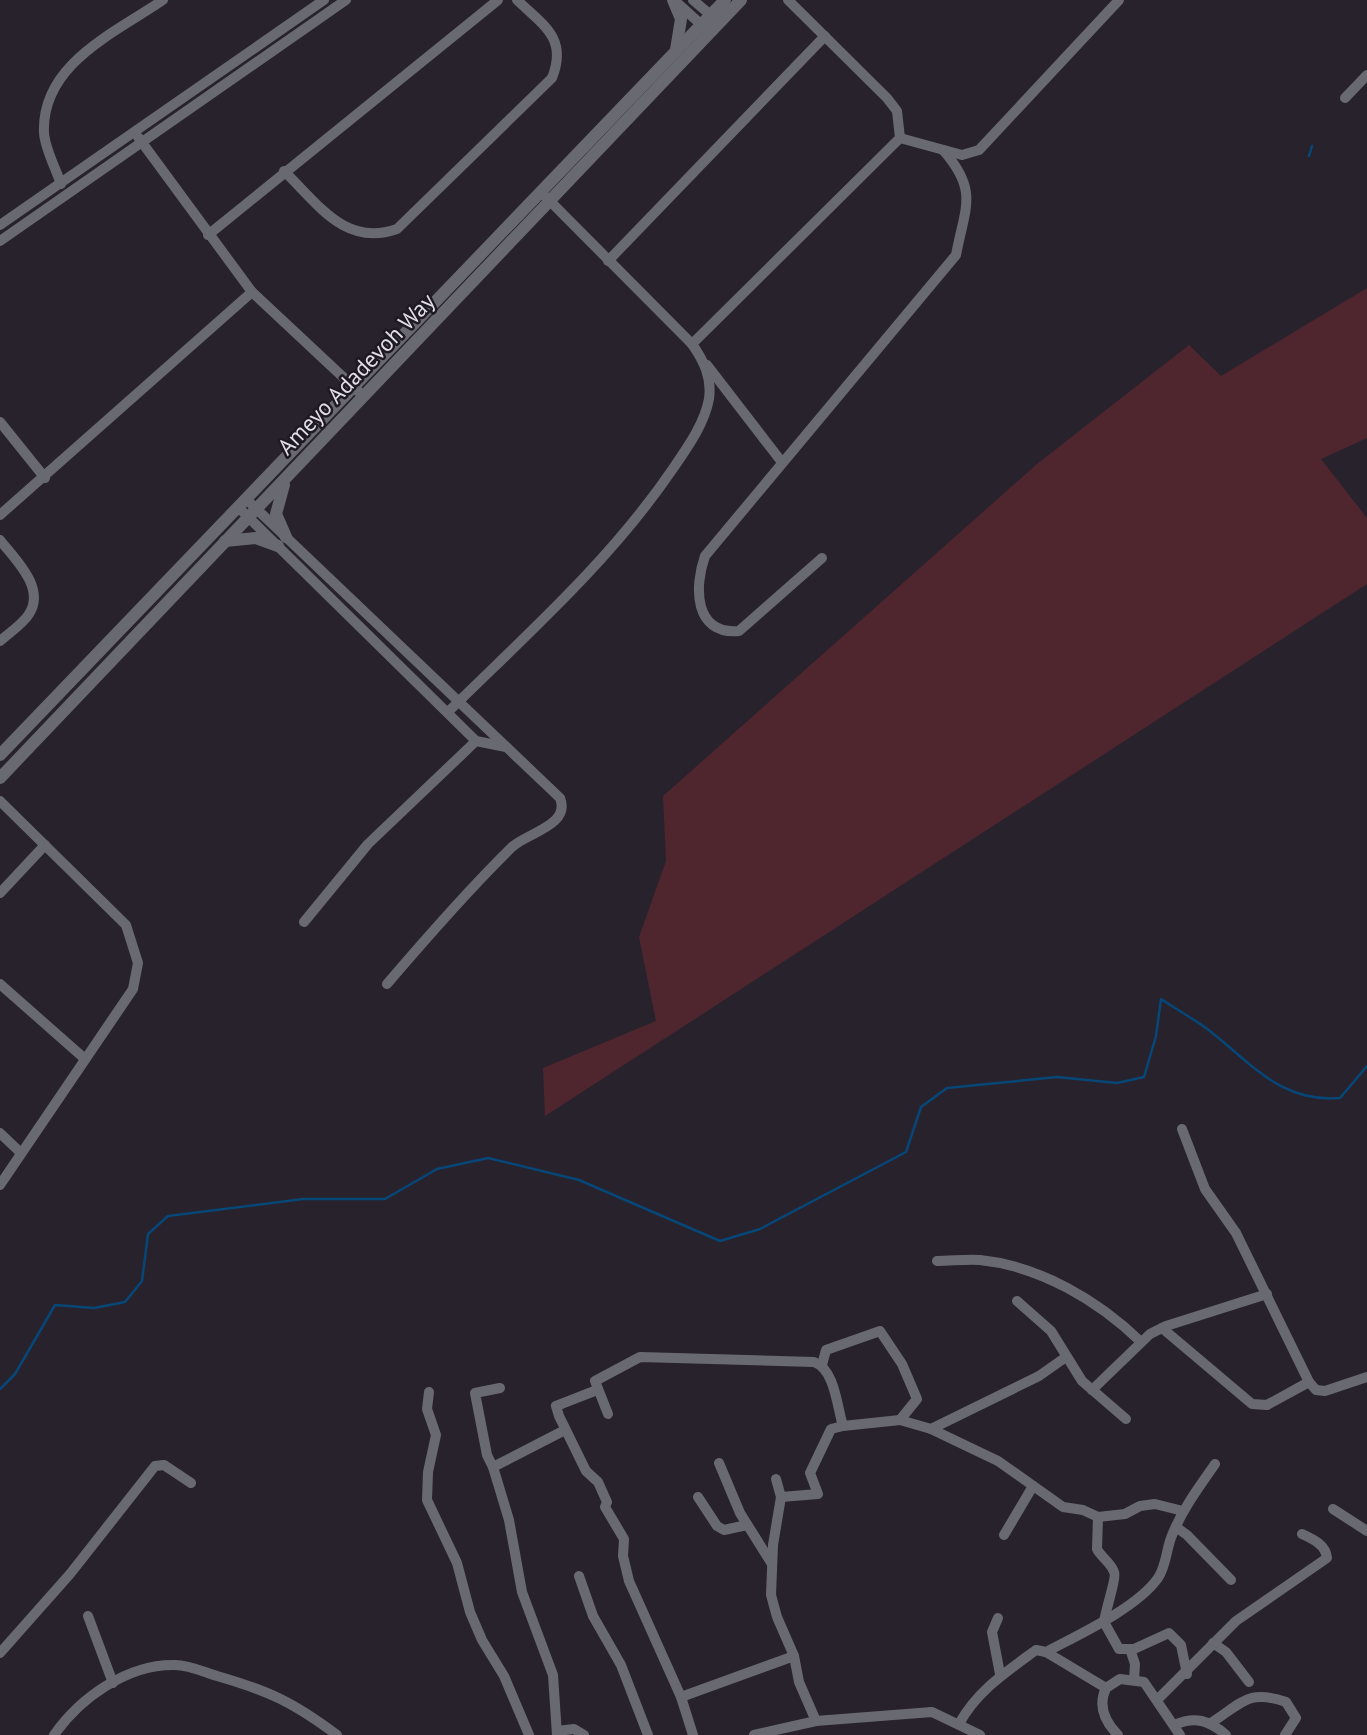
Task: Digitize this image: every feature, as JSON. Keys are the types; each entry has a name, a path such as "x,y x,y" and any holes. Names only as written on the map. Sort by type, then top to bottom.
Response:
{"street":[{"path":"61,184 44,134 56,80 68,65 163,0"},
{"path":"0,225 324,0"},
{"path":"0,241 346,0"},
{"path":"208,235 498,0"},
{"path":"284,171 340,224 358,233 377,236 397,229 552,78 559,61 558,47 552,33 517,0"},
{"path":"673,0 710,24"},
{"path":"673,0 681,19 676,51"},
{"path":"693,0 710,24"},
{"name":"Ameyo Adadevoh Way","path":"0,755 242,503 359,391 710,24 725,0"},
{"name":"Ameyo Adadevoh Way","path":"545,197 676,51 741,0"},
{"path":"788,0 897,111 900,138"},
{"path":"900,138 962,155 979,150 1119,0"},
{"path":"608,261 825,36"},
{"path":"1345,98 1367,75"},
{"path":"134,131 252,292 359,391"},
{"path":"692,345 900,138"},
{"path":"822,558 739,631 722,630 703,614 696,598 698,575 705,556 956,255 968,193 961,171 943,150"},
{"path":"545,197 692,345 782,461"},
{"path":"0,515 45,478 252,292"},
{"path":"448,712 593,569 657,492 699,428 709,399 709,381 704,361"},
{"name":"Ameyo Adadevoh Way","path":"0,778 288,476 359,391"},
{"path":"0,422 45,478"},
{"path":"288,476 278,499 276,514 282,542 476,741 507,748"},
{"path":"242,503 560,798 562,813 550,826 522,838 472,886 387,984"},
{"path":"225,541 256,538 282,542"},
{"path":"0,540 27,574 34,599 30,614 0,641"},
{"path":"304,922 368,844 476,741"},
{"path":"0,801 126,925 138,963 133,989 0,1185"},
{"path":"0,893 45,845"},
{"path":"0,984 85,1059"},
{"path":"1182,1129 1205,1189 1236,1233 1309,1382 1316,1390 1325,1391 1367,1377"},
{"path":"0,1133 21,1153"},
{"path":"937,1261 980,1260 1027,1269 1112,1315 1141,1342"},
{"path":"1091,1390 1141,1342 1162,1328 1267,1294"},
{"path":"1017,1301 1051,1331 1066,1357 1091,1390 1126,1419"},
{"path":"1162,1328 1252,1404 1267,1405 1309,1382"},
{"path":"822,1365 826,1350 880,1331 902,1364 917,1399 900,1420"},
{"path":"608,1414 595,1381 640,1357 725,1357 822,1365 828,1373 843,1426"},
{"path":"931,1429 1039,1376 1066,1357"},
{"path":"500,1388 475,1393 487,1455 509,1520 522,1592 553,1675 557,1733 574,1729 584,1735"},
{"path":"597,1390 556,1406 565,1430 586,1471 598,1482 607,1502 605,1507 624,1539 623,1556 629,1581 681,1698 693,1735"},
{"path":"429,1392 427,1409 436,1435 428,1472 427,1500 436,1525 457,1563 470,1612 482,1640 504,1676 528,1735"},
{"path":"781,1497 818,1494 810,1473 831,1429 900,1420 931,1429 998,1461 1063,1507 1083,1510 1098,1517 1125,1514 1140,1506 1155,1504 1169,1505 1183,1511"},
{"path":"493,1467 565,1430"},
{"path":"719,1463 747,1525 772,1564"},
{"path":"1046,1652 1104,1622 1159,1577 1183,1511 1215,1464"},
{"path":"0,1653 71,1574 155,1466 164,1465 191,1483"},
{"path":"776,1479 781,1497 772,1564 771,1595 776,1618 794,1656 799,1682 816,1721"},
{"path":"1004,1535 1033,1486"},
{"path":"698,1497 717,1526 724,1530 747,1525"},
{"path":"1333,1509 1367,1531"},
{"path":"1098,1517 1097,1549 1114,1569 1116,1578 1109,1592 1104,1622 1119,1649 1130,1649 1169,1633 1181,1646 1187,1674"},
{"path":"1176,1527 1231,1580"},
{"path":"1157,1700 1187,1674 1236,1621 1327,1558 1326,1552 1317,1542 1302,1534"},
{"path":"579,1576 593,1616 621,1665 648,1735"},
{"path":"88,1616 113,1683"},
{"path":"998,1618 992,1632 1000,1674"},
{"path":"1213,1643 1226,1652 1249,1682"},
{"path":"1130,1649 1135,1664 1134,1680"},
{"path":"965,1729 965,1712 1000,1674 1036,1650 1046,1652 1107,1688"},
{"path":"681,1698 794,1656"},
{"path":"54,1735 71,1712 113,1683 134,1672 177,1665 272,1693 298,1706 337,1735"},
{"path":"1118,1735 1110,1727 1101,1705 1107,1688 1120,1679 1144,1682 1180,1735"},
{"path":"1211,1723 1251,1697 1263,1694 1286,1702 1296,1718 1285,1735"},
{"path":"754,1735 816,1721 932,1712 980,1735"},
{"path":"1174,1725 1190,1718 1211,1723 1226,1735"}],"shaded area":[{"path":"1367,288 1367,438 1321,459 1367,518 1367,584 545,1116 543,1068 656,1021 639,937 666,861 663,796 1037,464 1189,345 1221,376"}],"waterway":[{"path":"1309,156 1312,146"},
{"path":"0,1389 15,1374 55,1305 94,1308 125,1302 142,1281 148,1234 168,1216 303,1199 385,1199 437,1169 488,1158 579,1180 720,1241 760,1229 906,1152 921,1107 947,1088 1057,1077 1117,1083 1144,1077 1156,1036 1161,999 1206,1028 1267,1078 1300,1094 1340,1098 1367,1066"}]}
